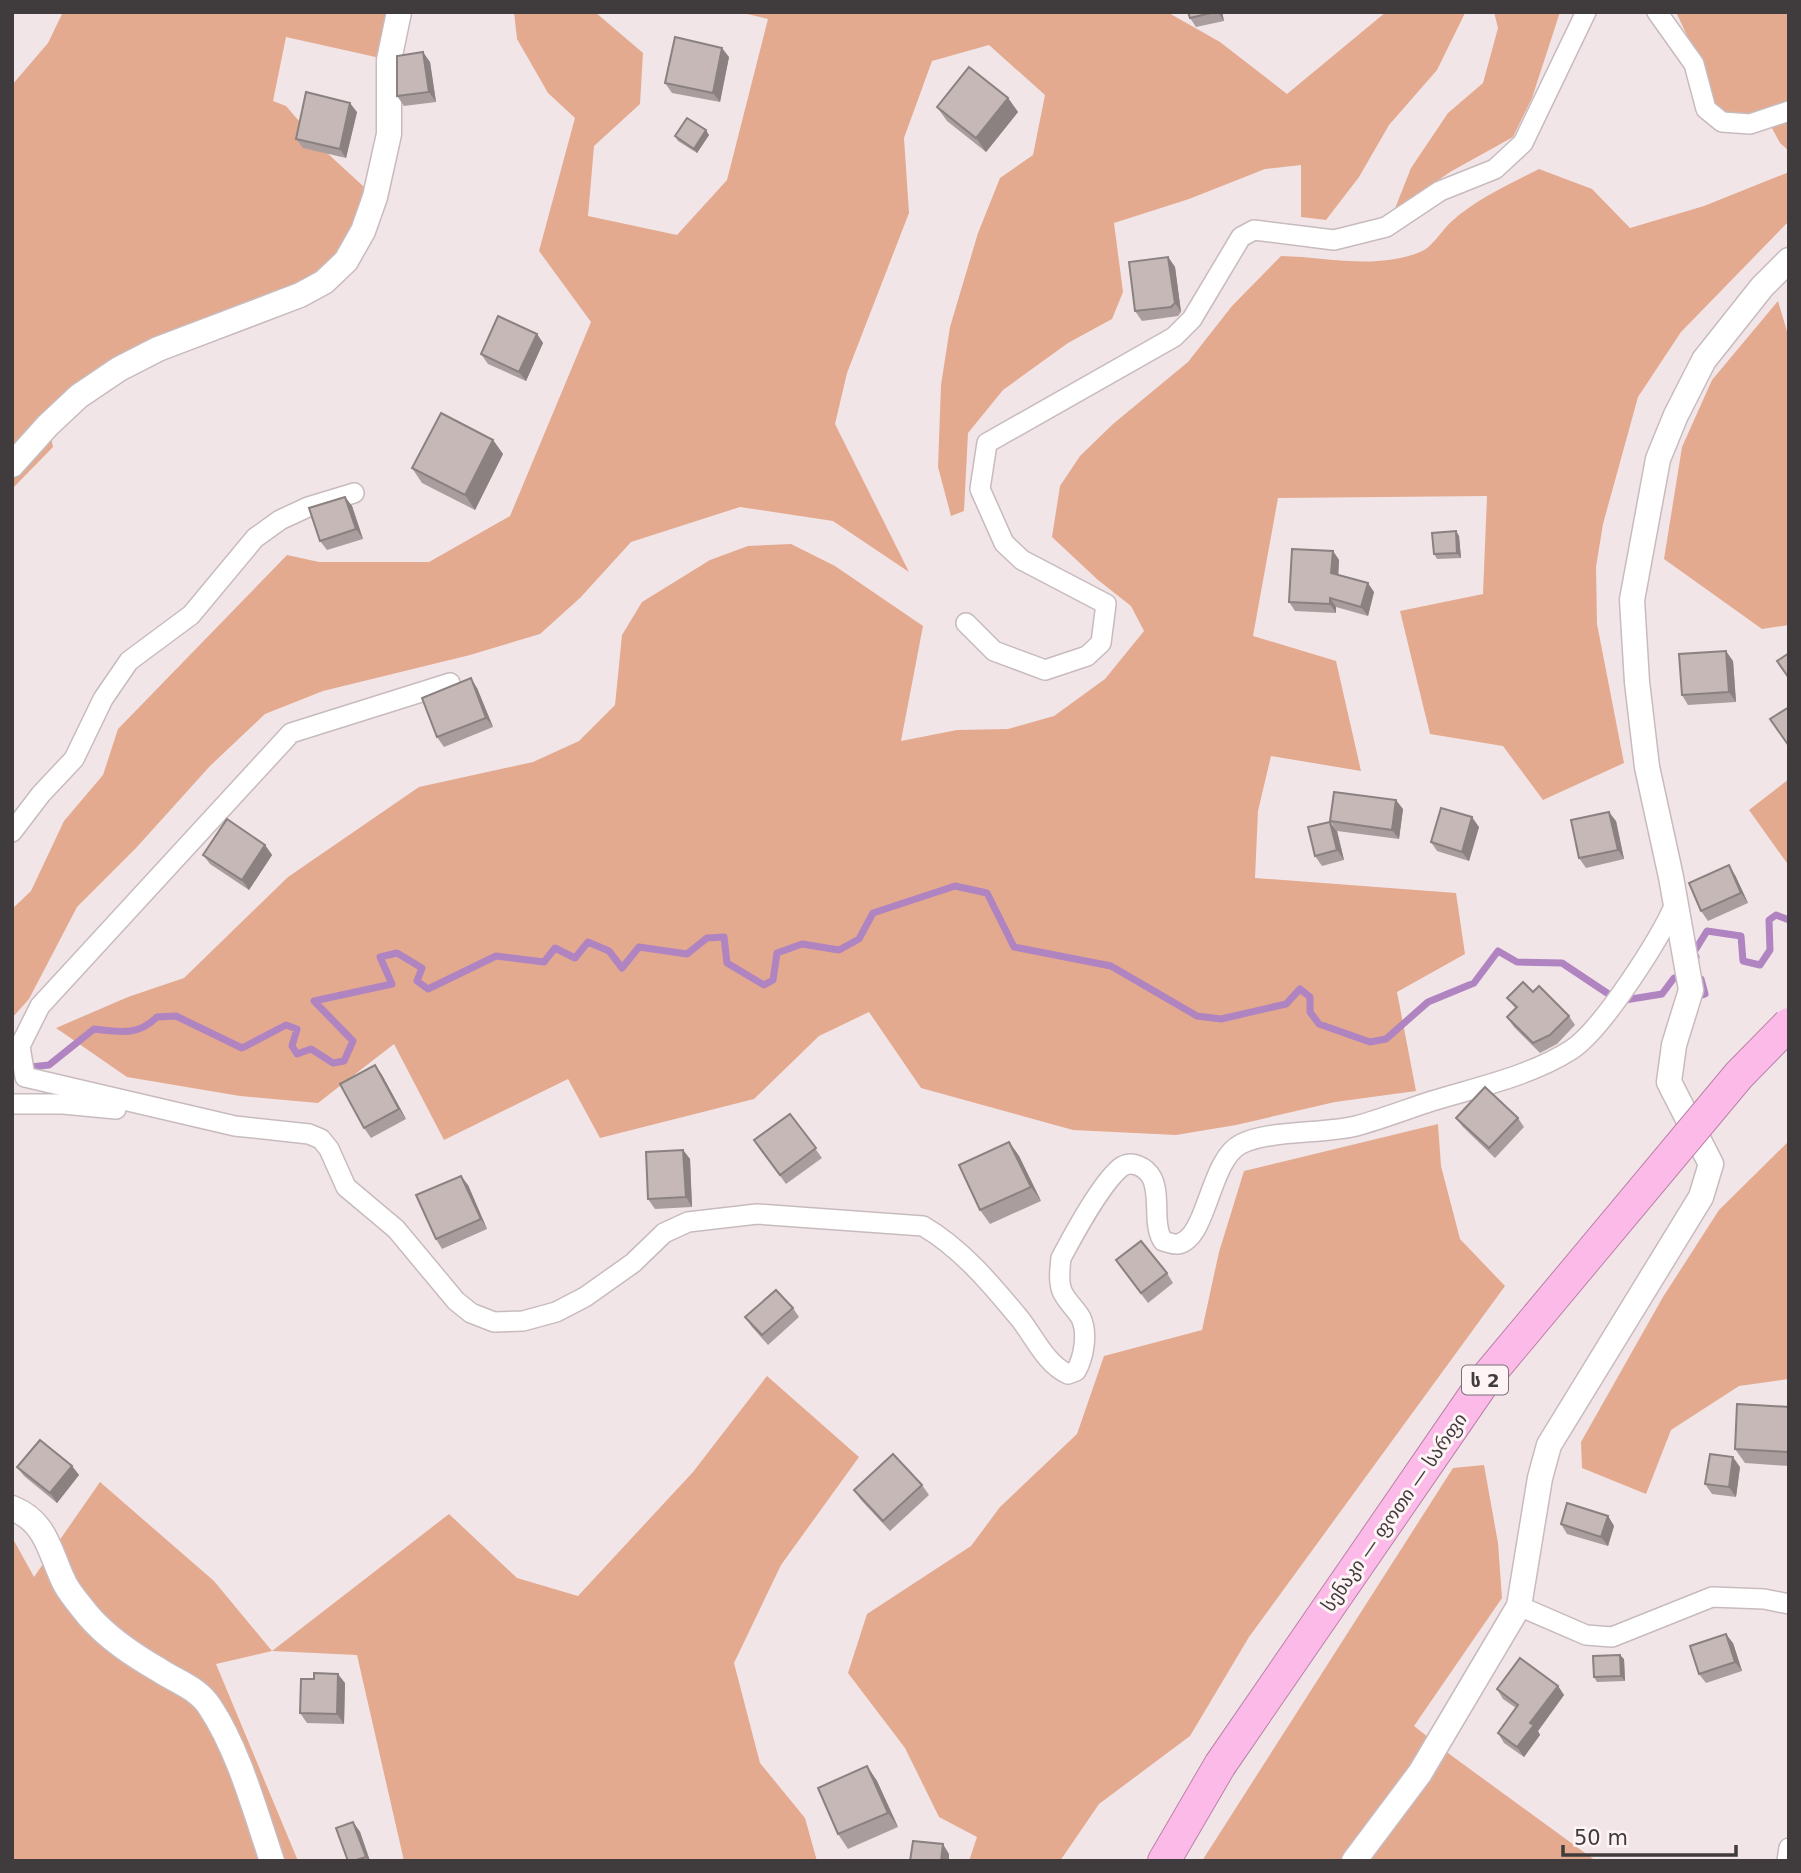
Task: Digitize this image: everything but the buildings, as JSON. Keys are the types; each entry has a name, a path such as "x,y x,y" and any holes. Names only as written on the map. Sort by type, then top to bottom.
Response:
{"highway":[{"name":"სენაკი — ფოთი — სარფი","path":"1164,1861 1220,1765 1487,1377 1739,1074 1789,1024"}],"street":[{"path":"12,465 79,396 120,369 158,349 300,295 324,282 346,261 363,230 375,197 389,134 389,60 399,12"},
{"path":"966,622 994,651 1045,670 1087,656 1101,643 1106,604 1022,560 1004,542 980,489 987,443 1174,337 1192,319 1241,237 1254,230 1334,240 1386,228 1440,191 1495,169 1523,143 1586,12"},
{"path":"1657,12 1694,64 1706,109 1722,122 1750,124 1789,111"},
{"path":"1354,1861 1420,1773 1519,1606 1540,1478 1549,1445 1701,1197 1711,1164 1669,1082 1674,1045 1691,990 1671,877 1647,767 1637,682 1632,600 1658,459 1676,415 1704,360 1762,287 1789,260"},
{"path":"12,832 41,794 74,759 103,699 129,661 191,615 254,538 280,520 308,507 354,492"},
{"path":"450,682 291,733 40,1006 20,1046 26,1077 194,1118 235,1126 309,1134 321,1139 329,1149 346,1187 396,1229 456,1301 471,1313 494,1322 523,1321 545,1315 585,1297 633,1264 664,1234 688,1222 757,1214 923,1226 941,1237 986,1279 1021,1320 1056,1368 1069,1374 1076,1371 1082,1361 1084,1336 1082,1321 1062,1290 1060,1258 1105,1185 1121,1167 1130,1163 1139,1166 1151,1177 1158,1211 1158,1233 1163,1241 1177,1245 1186,1240 1200,1220 1225,1158 1240,1144 1264,1137 1355,1126 1494,1083 1573,1049 1596,1026 1623,990 1666,925 1675,904"},
{"path":"12,1104 64,1104 194,1118"},
{"path":"12,1508 37,1525 53,1551 65,1585 89,1616 120,1646 195,1690 208,1704 218,1719 241,1771 272,1861"},
{"path":"1763,1599 1789,1590"},
{"path":"1519,1606 1586,1635 1612,1637 1712,1597 1763,1599 1789,1604"},
{"path":"1787,1861 1789,1848"}],"shaded area":[{"path":"63,12 399,12 389,60 286,37 273,101 286,106 326,152 375,197 346,261 200,333 48,425 53,447 12,489 12,85 48,43"},
{"path":"514,12 595,12 643,53 640,104 594,146 588,216 677,235 727,180 768,19 739,12 1167,12 1220,42 1287,94 1386,12 1465,13 1437,70 1389,125 1359,177 1326,220 1301,217 1301,165 1265,169 1189,199 1114,223 1123,292 1112,319 1068,343 1003,390 968,433 964,511 951,516 938,467 941,385 950,327 978,233 1000,178 1033,155 1045,95 989,45 932,61 904,138 909,213 847,373 835,424 909,572 833,521 740,507 631,542 580,598 540,634 470,655 323,691 265,714 210,766 136,848 77,907 29,999 12,1018 12,909 31,891 64,821 103,775 118,729 287,555 319,562 429,562 510,516 591,322 539,251 575,118 548,93 517,39"},
{"path":"1494,12 1560,12 1532,98 1513,137 1450,172 1394,211 1411,168 1448,113 1483,83 1498,28"},
{"path":"1676,12 1789,12 1789,151 1780,143 1767,119 1731,121 1717,109 1704,72"},
{"path":"1539,169 1592,189 1630,228 1704,206 1789,172 1789,221 1681,332 1638,397 1603,524 1596,567 1597,624 1624,763 1543,800 1503,746 1430,734 1400,611 1483,594 1487,496 1278,498 1253,636 1336,661 1361,771 1271,756 1258,811 1255,878 1456,893 1465,954 1397,992 1416,1091 1335,1102 1236,1125 1176,1135 1073,1130 921,1088 869,1012 819,1036 754,1099 600,1138 568,1079 444,1140 394,1044 318,1103 240,1096 127,1077 56,1028 128,997 184,978 288,877 419,787 533,762 579,741 615,705 622,635 642,602 710,560 748,546 791,544 835,566 923,626 901,741 957,730 1008,729 1054,716 1105,679 1144,631 1131,606 1098,580 1052,537 1060,486 1080,456 1113,424 1188,362 1232,306 1281,256 1369,261 1420,252 1471,206"},
{"path":"1778,301 1789,338 1789,625 1762,629 1664,559 1682,447 1712,380"},
{"path":"1789,779 1789,866 1749,810"},
{"path":"1438,1124 1441,1166 1460,1239 1505,1286 1249,1637 1190,1736 1099,1804 1060,1861 969,1861 977,1837 939,1817 905,1748 848,1673 867,1614 971,1546 1000,1507 1077,1434 1104,1356 1202,1330 1219,1252 1244,1171"},
{"path":"1789,1141 1789,1379 1739,1386 1671,1430 1646,1494 1582,1468 1581,1442 1663,1297 1719,1210"},
{"path":"767,1376 859,1457 781,1565 734,1663 760,1763 805,1818 817,1861 404,1861 357,1655 272,1651 449,1514 517,1578 578,1596 693,1472"},
{"path":"1484,1465 1498,1543 1502,1598 1414,1726 1596,1861 1202,1861 1453,1468"},
{"path":"100,1482 214,1581 272,1651 216,1664 298,1861 12,1861 12,1537 34,1577"}],"waterway":[{"path":"12,1069 49,1065 94,1029 136,1030 157,1017 176,1016 242,1048 286,1025 297,1029 292,1046 297,1054 311,1049 333,1063 344,1061 353,1041 314,1001 392,984 380,957 397,953 422,968 417,981 428,989 496,956 544,962 555,948 575,958 588,942 609,951 622,968 639,947 687,954 707,938 724,937 727,963 764,985 773,980 777,953 802,944 839,950 859,939 873,913 955,886 987,893 1014,947 1111,966 1197,1016 1221,1019 1286,1004 1300,989 1310,997 1310,1012 1319,1024 1370,1042 1386,1039 1428,1002 1474,983 1498,951 1517,962 1562,963 1619,1001 1662,994 1674,978 1685,977"},
{"path":"1696,957 1694,952 1707,931 1741,936 1743,961 1760,965 1770,950 1769,920 1776,915 1789,920"},
{"path":"1696,992 1699,996 1705,994 1701,979"}]}
